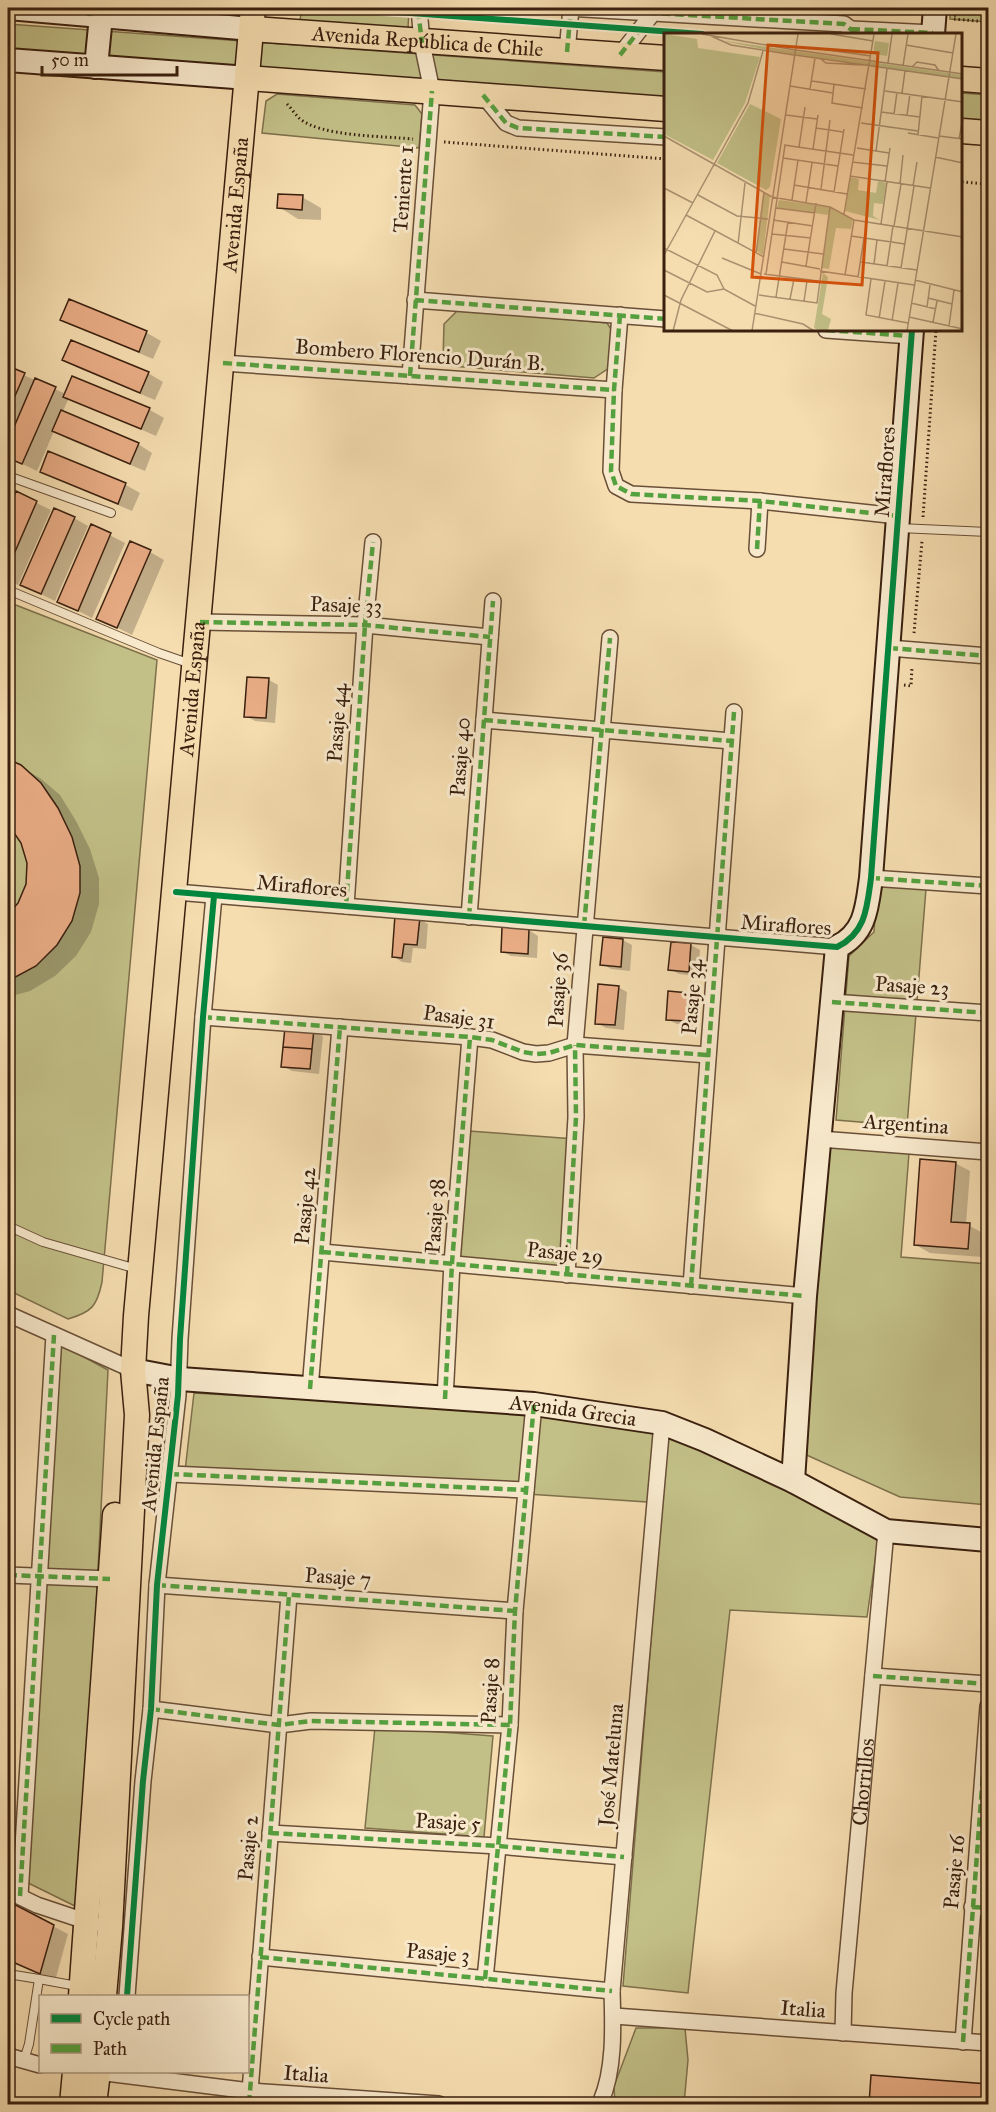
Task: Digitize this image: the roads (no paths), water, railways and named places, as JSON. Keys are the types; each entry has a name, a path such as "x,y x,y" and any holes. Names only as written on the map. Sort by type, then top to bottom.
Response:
{"main road":[{"name":"Avenida República de Chile","path":"253,18 422,43 664,58"},
{"name":"Avenida España","path":"82,1992 98,1925 136,1415 133,1370 140,1270 176,892 253,18"},
{"path":"248,78 664,109"},
{"path":"963,79 988,81"},
{"path":"963,131 988,133"},
{"name":"Avenida España","path":"104,1995 98,1925 110,1579 123,1409 128,1381 133,1370"},
{"path":"72,2104 82,2073"},
{"path":"82,2073 94,2104"}],"street":[{"name":"Avenida República de Chile","path":"8,8 253,18"},
{"name":"Teniente 1","path":"410,376 432,91 422,43 418,8"},
{"path":"567,52 570,8 844,24 854,32 894,33"},
{"path":"933,33 935,8"},
{"path":"620,55 653,12"},
{"path":"93,13 96,66"},
{"path":"8,60 248,78"},
{"path":"483,95 506,123 519,128 664,137"},
{"path":"416,300 664,319"},
{"path":"620,315 611,471 616,486 631,494 760,501 898,522"},
{"path":"883,332 912,333"},
{"name":"Miraflores","path":"176,892 837,947 851,939 866,916 871,879 912,333"},
{"name":"Bombero Florencio Durán B.","path":"223,363 614,390"},
{"path":"757,549 760,501"},
{"name":"Pasaje 44","path":"346,906 373,542"},
{"name":"Pasaje 40","path":"469,916 493,602"},
{"name":"Pasaje 33","path":"200,622 365,626 490,637"},
{"name":"Pasaje 36","path":"567,1275 576,1117 575,1045 610,638"},
{"path":"889,648 988,656"},
{"name":"Pasaje 34","path":"691,1286 734,712"},
{"path":"484,720 731,741"},
{"path":"871,879 988,885"},
{"name":"Avenida España","path":"127,1995 143,1781 151,1709 157,1585 180,1379 181,1327 214,896"},
{"name":"Miraflores","path":"793,1480 805,1296 837,947"},
{"name":"Pasaje 23","path":"832,1002 988,1013"},
{"name":"Pasaje 31","path":"203,1017 470,1036 492,1040 523,1052 536,1054 549,1053 575,1045 708,1055"},
{"name":"Pasaje 42","path":"310,1389 340,1027"},
{"name":"Pasaje 38","path":"445,1399 452,1263 470,1036"},
{"name":"Argentina","path":"820,1139 988,1152"},
{"name":"Pasaje 29","path":"322,1252 805,1296"},
{"path":"8,1314 133,1370"},
{"path":"54,1335 40,1576 14,1894 98,1925"},
{"name":"Avenida Grecia","path":"133,1370 180,1379 534,1404 662,1424 705,1440 793,1480 886,1531 988,1540"},
{"name":"Pasaje 8","path":"485,1979 510,1725 515,1611 534,1404"},
{"name":"José Mateluna","path":"601,2103 608,2081 614,2016 612,1991 662,1424"},
{"path":"170,1474 526,1490"},
{"name":"Chorrillos","path":"843,2033 844,1993 886,1531"},
{"path":"8,1575 110,1579"},
{"name":"Pasaje 7","path":"157,1585 515,1611"},
{"name":"Pasaje 2","path":"249,2098 290,1595"},
{"path":"873,1676 988,1684"},
{"name":"Pasaje 16","path":"963,2042 988,1706"},
{"path":"151,1709 279,1725 311,1721 510,1725"},
{"name":"Pasaje 5","path":"270,1833 498,1846 624,1857"},
{"path":"972,1907 988,1908"},
{"name":"Pasaje 3","path":"260,1957 612,1991"},
{"name":"Italia","path":"614,2016 988,2043"},
{"path":"8,2056 39,2065"},
{"name":"Italia","path":"123,2073 249,2098 440,2104"}],"lane":[{"path":"8,476 111,513"},
{"path":"898,522 988,532"},
{"path":"8,590 159,653 196,665"},
{"path":"8,1226 43,1242 140,1270"},
{"path":"8,1974 39,1979 82,1992"},
{"path":"24,2060 29,2044 39,1979"}]}
